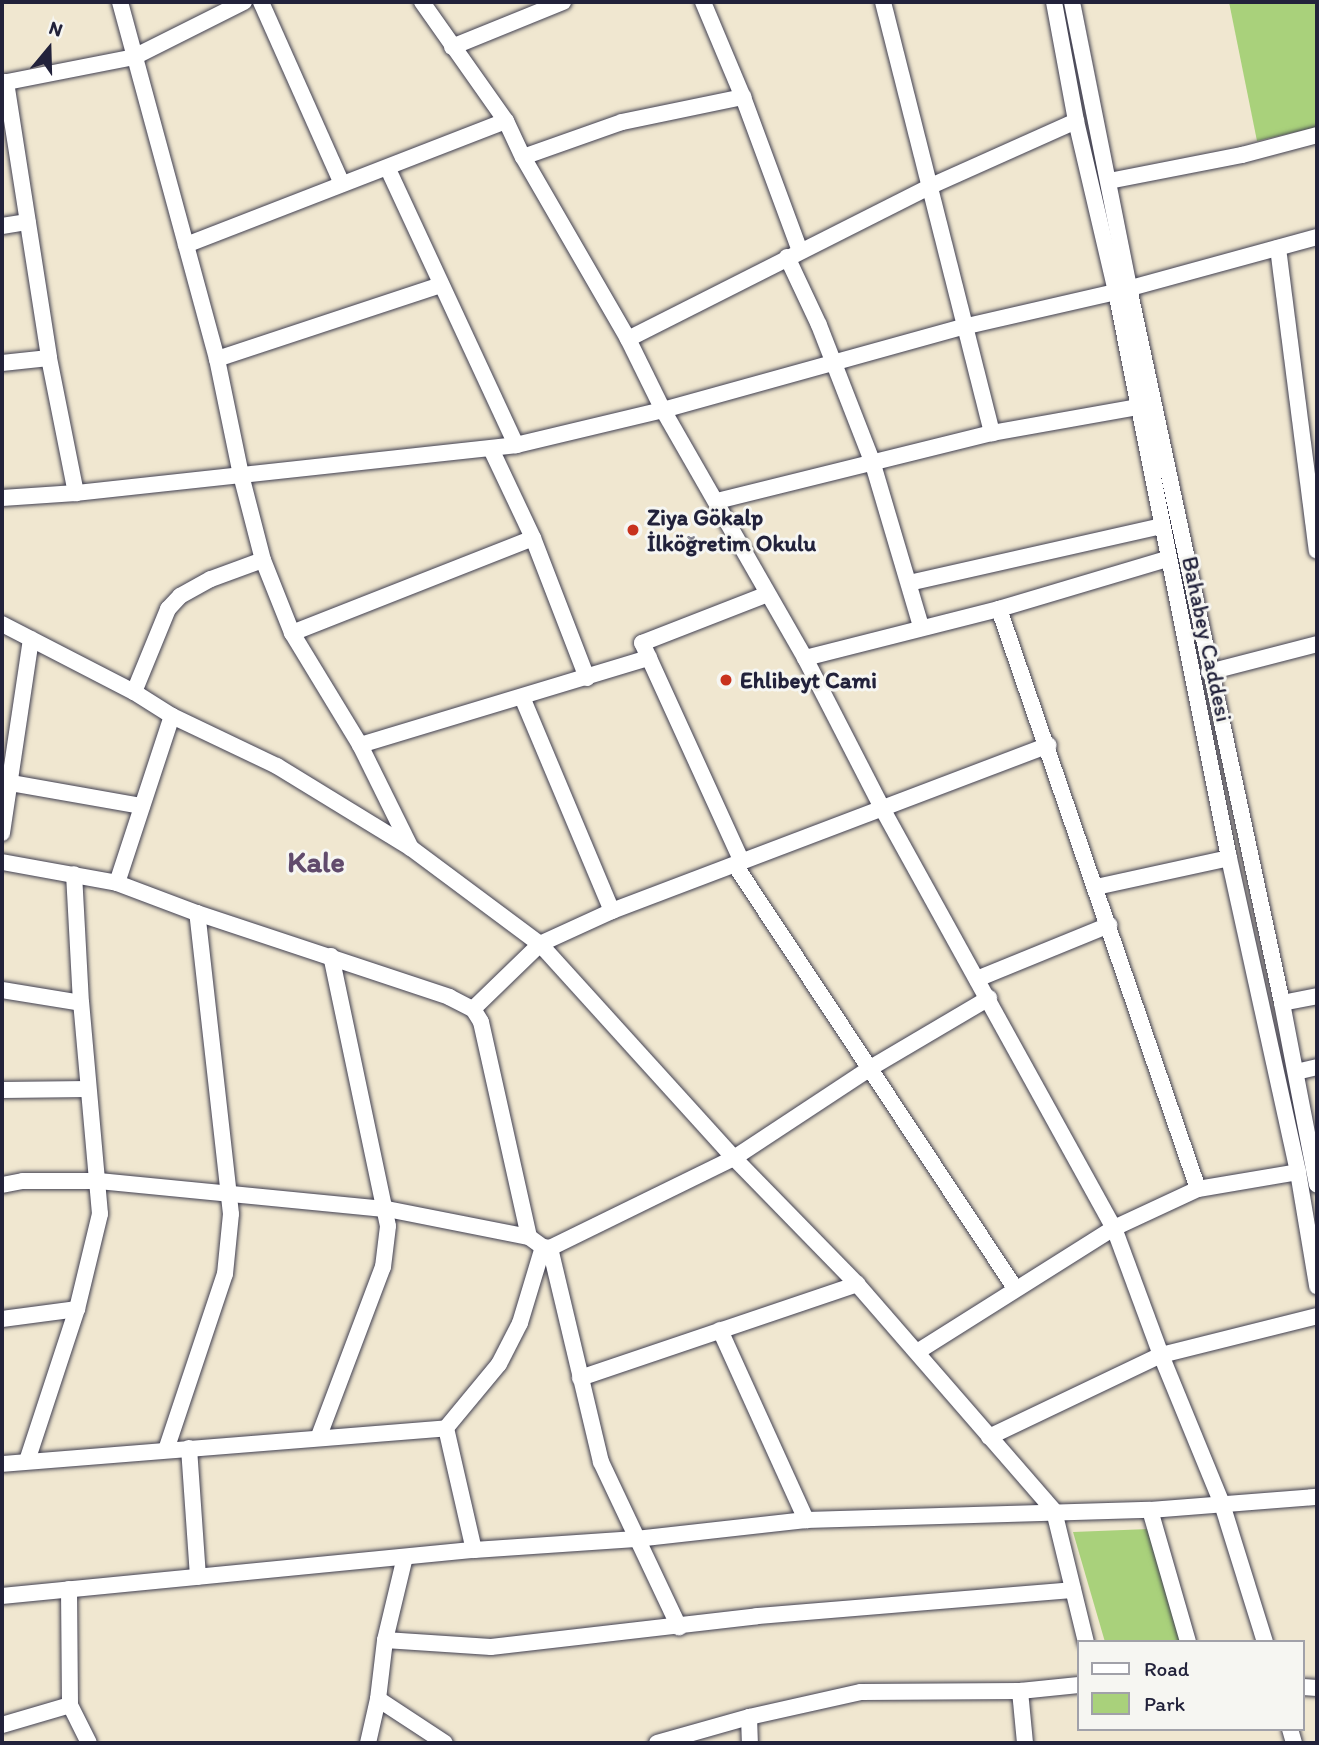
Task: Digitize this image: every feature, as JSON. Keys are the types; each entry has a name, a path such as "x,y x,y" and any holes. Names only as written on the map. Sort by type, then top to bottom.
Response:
{"street":[{"path":"120,2 217,359 241,475 263,560 292,633 360,745 411,848"},
{"path":"76,493 49,358 4,82 134,57 244,2"},
{"path":"261,2 342,184"},
{"path":"422,2 506,121 523,157 628,339 663,410 805,658 883,810 1114,1228 1161,1355 1222,1504 1264,1640"},
{"path":"452,47 563,2"},
{"path":"704,2 743,97 794,254 872,461 921,626"},
{"path":"883,2 931,186 963,327 992,433"},
{"name":"Bahabey Caddesi","path":"1054,2 1076,121 1122,290 1314,1144 1317,1185"},
{"name":"Bahabey Caddesi","path":"1072,2 1109,181 1138,407 1167,559 1298,1172 1317,1286"},
{"path":"523,157 622,122 743,97"},
{"path":"186,245 342,184 388,169 506,121"},
{"path":"628,339 931,186 1076,121"},
{"path":"1109,181 1242,155 1317,135"},
{"path":"388,169 516,445"},
{"path":"2,226 28,222"},
{"path":"2,498 76,493 516,445 663,410 963,327 1122,290 1317,237"},
{"path":"1278,248 1313,484 1317,551"},
{"path":"217,359 440,285"},
{"path":"2,363 49,358"},
{"path":"717,501 992,433 1138,407"},
{"path":"491,449 533,538 587,678"},
{"path":"909,583 1162,526"},
{"path":"292,633 533,538"},
{"path":"805,658 921,626 999,609 1167,559"},
{"path":"134,692 168,609 180,596 211,579 263,560"},
{"path":"768,594 642,643 738,863 1015,1288"},
{"path":"999,609 1097,887 1198,1189"},
{"path":"2,624 134,692 172,716 277,766 411,848 540,944 734,1158 857,1284 1054,1511 1086,1640"},
{"path":"2,834 31,639"},
{"path":"1209,672 1317,644"},
{"path":"360,745 649,658"},
{"path":"522,697 612,911"},
{"path":"117,883 172,716"},
{"path":"473,1009 540,944 612,911 1048,745"},
{"path":"11,783 142,806"},
{"path":"1097,887 1229,858"},
{"path":"2,862 117,883 449,996 473,1009 481,1022 529,1237"},
{"path":"27,1461 92,1260 100,1214 81,1003 74,874"},
{"path":"166,1450 225,1274 230,1193 197,912"},
{"path":"977,979 1109,925"},
{"path":"319,1436 383,1267 388,1226 387,1209 331,956"},
{"path":"2,990 81,1003"},
{"path":"1282,1003 1317,996"},
{"path":"2,1464 319,1436 446,1428 499,1364 520,1323 546,1247 734,1158 872,1067 989,998"},
{"path":"1296,1072 1317,1067"},
{"path":"2,1090 88,1089"},
{"path":"917,1352 1114,1228 1198,1189 1298,1172"},
{"path":"2,1185 23,1181 99,1181 387,1209 529,1237 546,1247 601,1462 679,1627"},
{"path":"580,1378 857,1284"},
{"path":"2,1319 77,1309"},
{"path":"989,1437 1161,1355 1317,1317"},
{"path":"720,1330 806,1521"},
{"path":"446,1428 474,1550"},
{"path":"189,1448 198,1577"},
{"path":"2,1596 474,1550 636,1539 806,1521 1150,1510 1317,1497"},
{"path":"1150,1510 1187,1640"},
{"path":"368,1743 378,1699 385,1640 405,1557"},
{"path":"69,1590 70,1705 89,1743"},
{"path":"385,1640 491,1647 757,1616 1073,1590"},
{"path":"657,1743 749,1717 861,1692 1020,1691 1078,1685"},
{"path":"1020,1691 1025,1743"},
{"path":"378,1699 445,1743"},
{"path":"2,1725 70,1705"},
{"path":"749,1717 750,1743"}],"green space":[{"path":"1229,2 1317,2 1317,127 1257,141"},
{"path":"1149,1529 1180,1640 1104,1640 1073,1532"}],"place":[{"name":"Ziya Gökalp İlköğretim Okulu","path":"633,530"},
{"name":"Ehlibeyt Cami","path":"726,680"}],"district":[{"name":"Kale","path":"316,862"}]}
